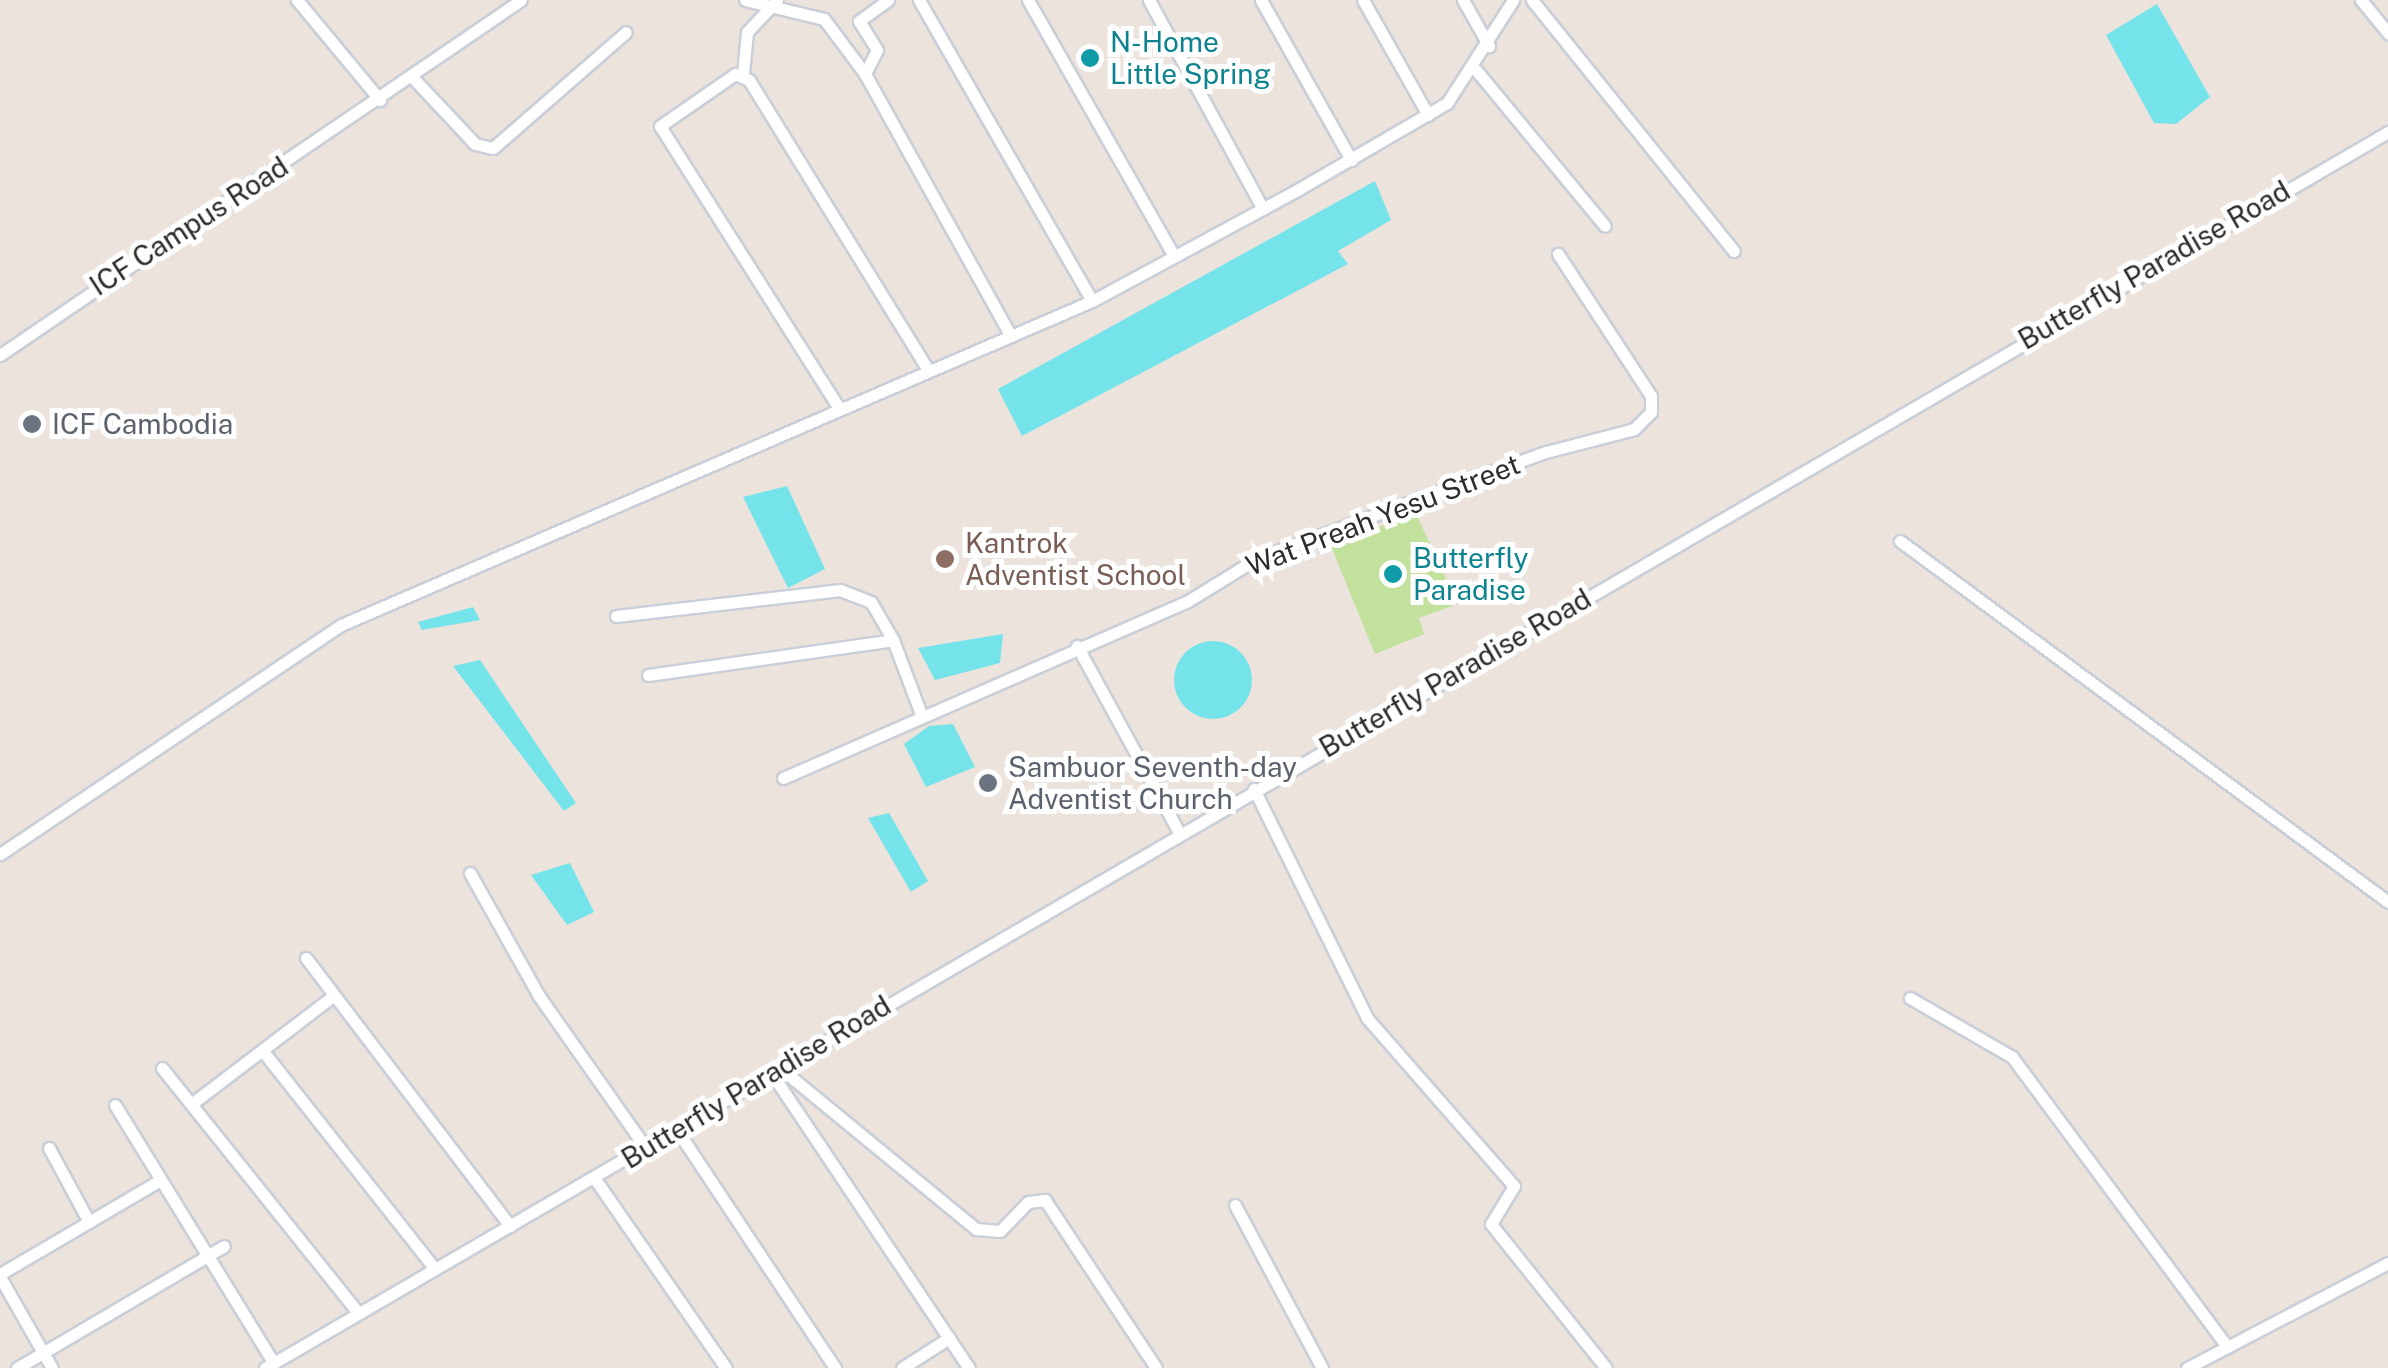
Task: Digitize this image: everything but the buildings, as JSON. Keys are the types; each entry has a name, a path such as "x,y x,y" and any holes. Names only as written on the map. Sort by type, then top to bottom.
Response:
{"street":[{"path":"297,0 380,100"},
{"name":"ICF Campus Road","path":"0,355 414,79 522,0"},
{"path":"744,0 766,9 824,19 864,74 1012,336"},
{"path":"777,0 747,32 743,74 928,370"},
{"path":"864,74 877,50 860,21 888,0"},
{"path":"919,0 1092,301"},
{"path":"1028,0 1174,256"},
{"path":"1149,0 1263,209"},
{"path":"1260,0 1350,160"},
{"path":"1364,0 1428,116"},
{"path":"1464,0 1489,46"},
{"path":"0,854 340,625 837,405 1092,301 1428,116 1476,70 1512,0"},
{"path":"1532,0 1734,251"},
{"path":"2360,0 2388,32"},
{"path":"414,79 464,134 493,148 626,32"},
{"path":"1476,70 1606,226"},
{"path":"743,74 660,126 837,405"},
{"name":"Butterfly Paradise Road","path":"269,1366 2388,132"},
{"name":"Wat Preah Yesu Street","path":"783,778 920,714 1188,601 1256,559 1634,429 1651,412 1650,396 1558,254"},
{"path":"1900,542 2388,902"},
{"path":"616,616 840,590 871,602 893,640 920,714"},
{"path":"648,675 893,640"},
{"path":"1077,646 1180,834"},
{"path":"1254,789 1367,1018 1514,1186 1491,1224 1606,1368"},
{"path":"470,873 539,996 646,1148"},
{"path":"306,958 510,1226"},
{"path":"194,1102 333,996"},
{"path":"1910,998 1961,1020 2012,1057 2227,1346"},
{"path":"262,1050 434,1268"},
{"path":"162,1068 194,1102 358,1313"},
{"path":"776,1071 969,1368"},
{"path":"776,1071 976,1229 1000,1230 1028,1202 1045,1200 1156,1368"},
{"path":"115,1105 156,1183 269,1366"},
{"path":"677,1130 836,1368"},
{"path":"49,1148 89,1222"},
{"path":"595,1179 726,1368"},
{"path":"52,1368 0,1276 156,1183"},
{"path":"1235,1205 1322,1368"},
{"path":"17,1368 224,1246"},
{"path":"2187,1368 2388,1263"},
{"path":"902,1368 950,1338"}],"green space":[{"name":"Butterfly Paradise","path":"1416,514 1458,604 1419,618 1424,634 1375,654 1330,544"}],"water":[{"path":"2157,4 2210,97 2176,124 2154,123 2106,35"},
{"path":"1375,181 1391,220 1338,251 1348,264 1022,436 998,389"},
{"path":"787,486 825,569 788,588 743,497"},
{"path":"473,607 480,620 422,630 418,622"},
{"path":"1003,634 1000,663 935,680 918,648"},
{"path":"1213,641 1241,652 1252,680 1241,708 1213,719 1185,708 1174,680 1185,652"},
{"path":"480,660 576,803 564,811 453,666"},
{"path":"953,724 975,767 926,787 904,744 929,726"},
{"path":"889,813 928,881 911,892 868,818"},
{"path":"570,863 594,912 567,925 531,875"}],"place":[{"name":"N-Home Little Spring","path":"1090,58"},
{"name":"ICF Cambodia","path":"32,424"},
{"name":"Kantrok Adventist School","path":"945,559"},
{"name":"Butterfly Paradise","path":"1393,574"},
{"name":"Sambuor Seventh-day Adventist Church","path":"988,783"}]}
